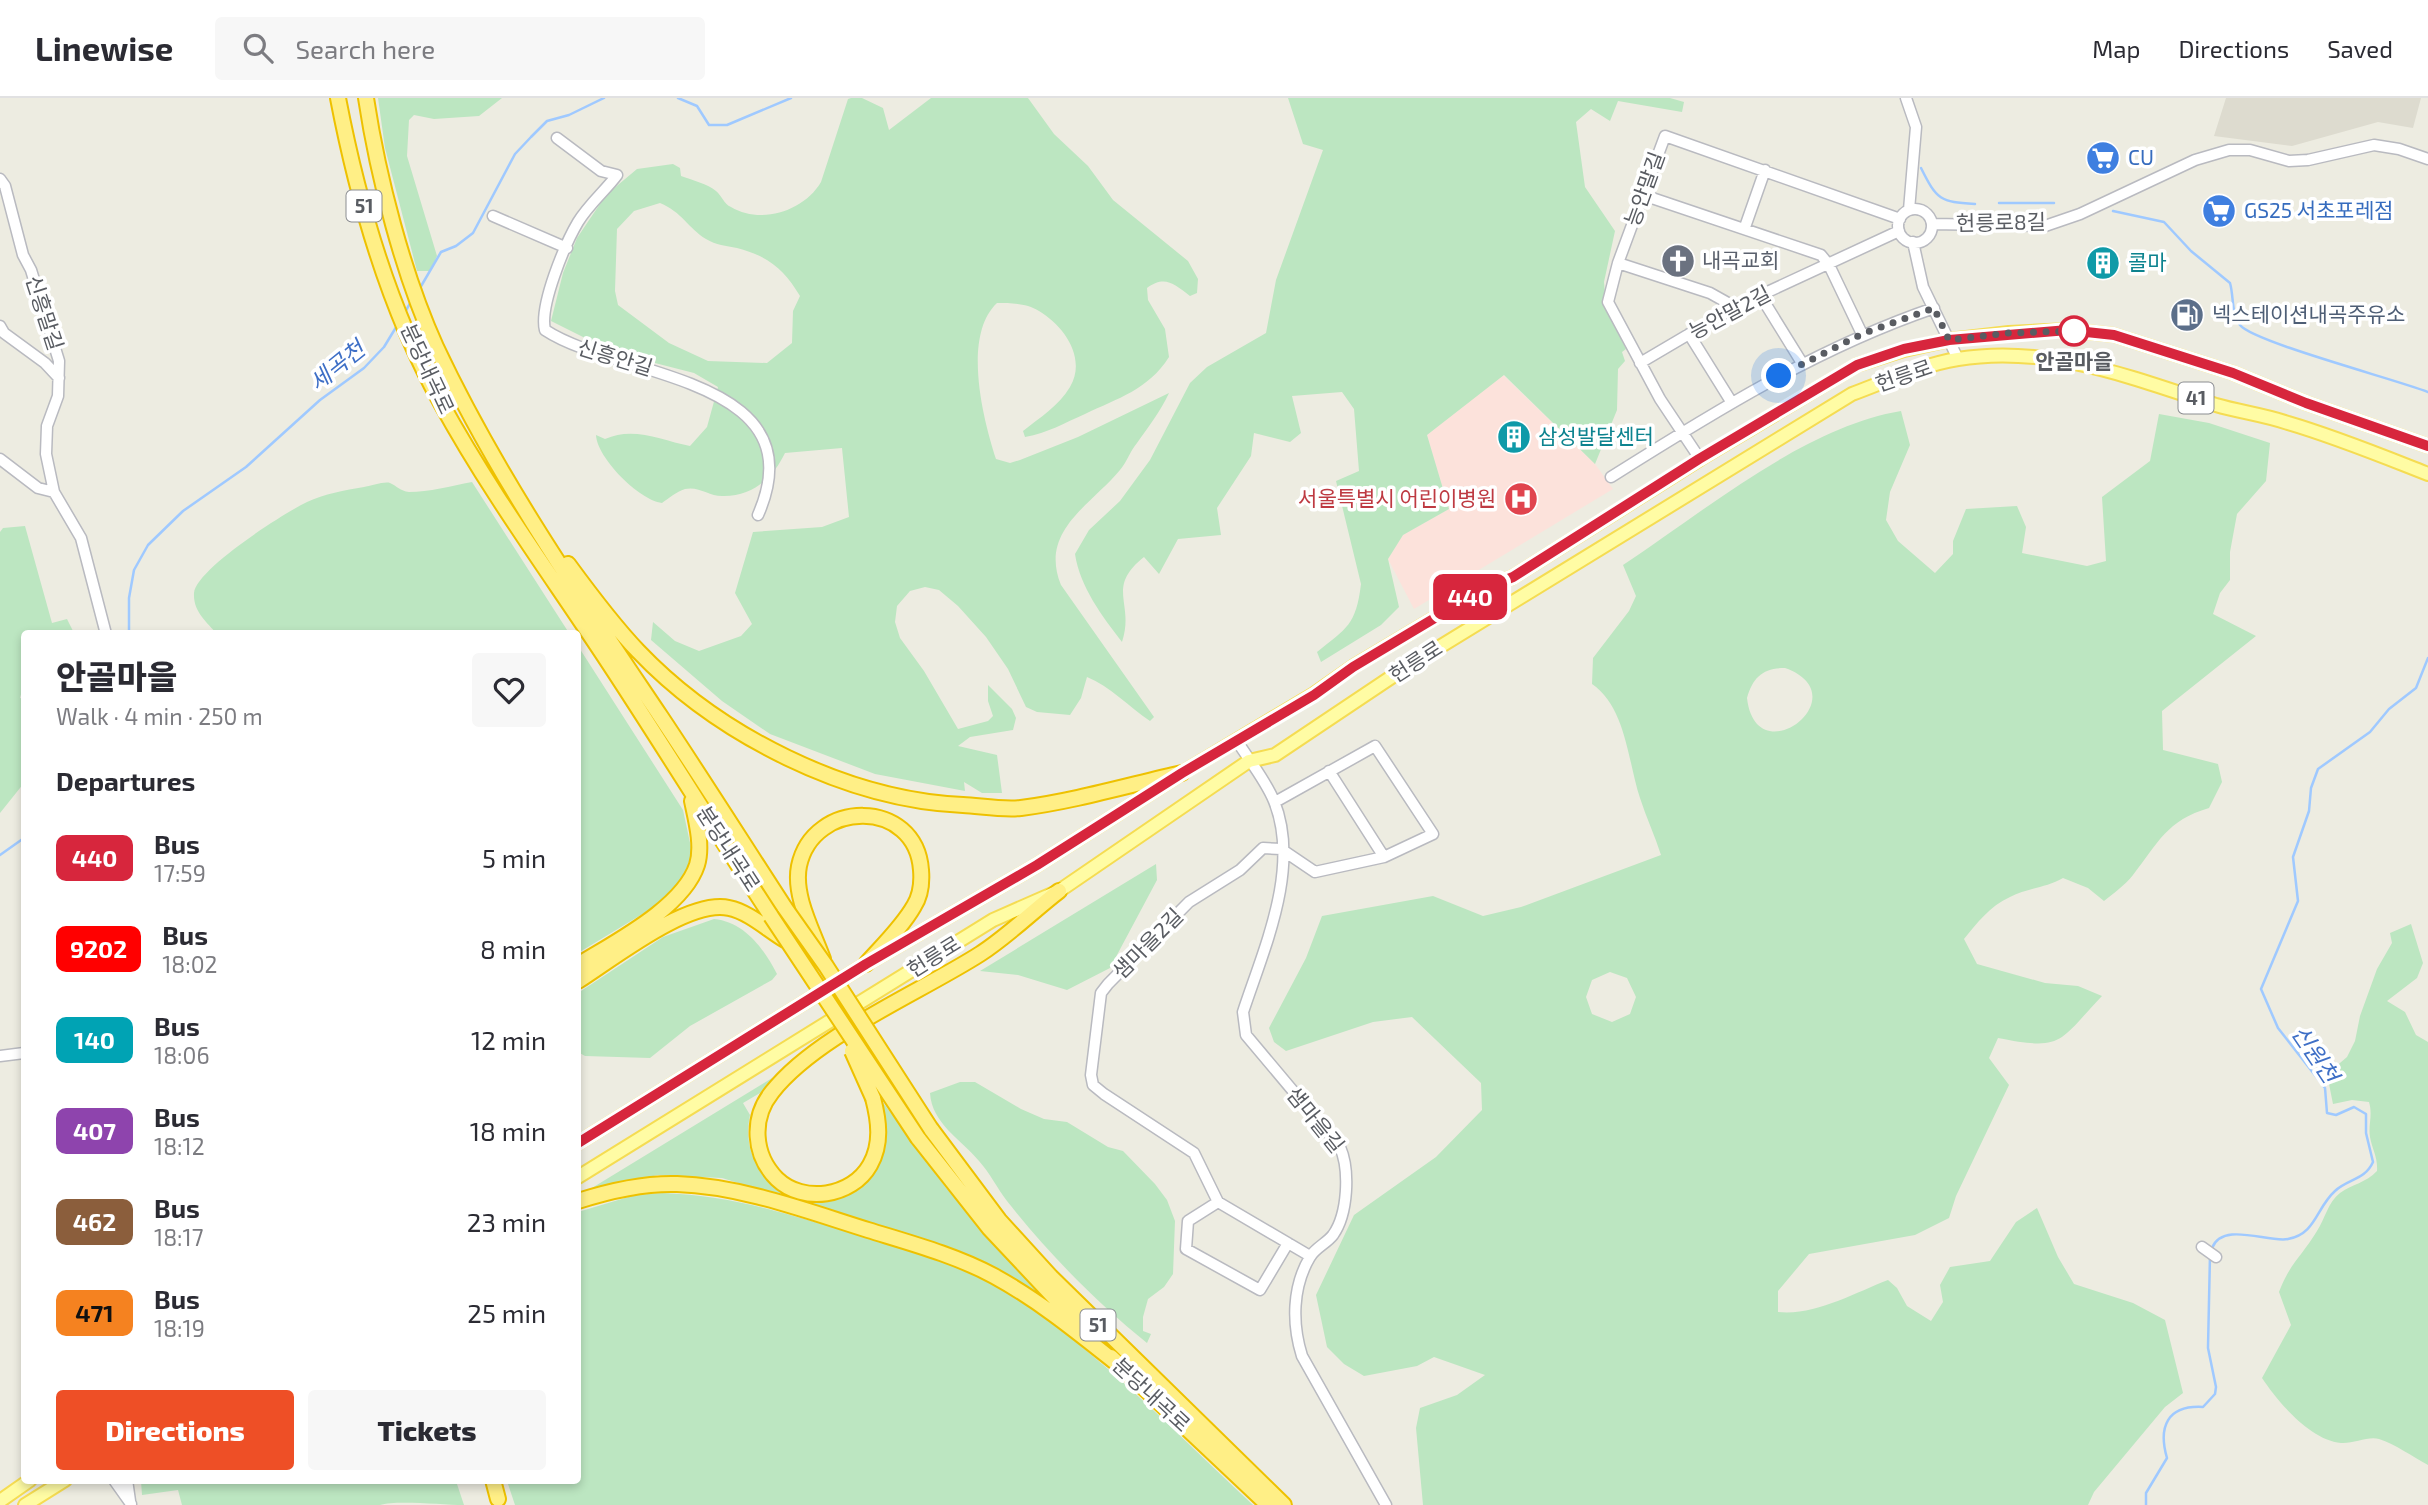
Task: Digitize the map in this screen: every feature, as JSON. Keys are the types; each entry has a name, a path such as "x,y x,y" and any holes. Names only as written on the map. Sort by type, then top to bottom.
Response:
{"highway":[{"name":"분당내곡로","path":"338,98 347,147 377,251 402,317 440,402 488,482 614,670 690,793 772,916 826,967 931,1129 999,1220 1051,1277 1284,1505"},
{"name":"분당내곡로","path":"366,98 385,191 436,346 519,498 839,1031 989,1228 1115,1362 1268,1505"},
{"path":"519,498 591,595 639,652 690,696 733,728 816,771 863,790 934,804 1019,808 1182,773"},
{"path":"581,963 645,922 680,892 691,877 698,864 699,840 690,793"},
{"path":"826,967 802,900 798,882 799,864 812,838 831,822 858,816 886,819 905,831 920,855 922,884 915,905 866,964"},
{"path":"839,1031 876,1108 879,1129 876,1152 864,1173 843,1188 817,1194 790,1188 776,1178 762,1158 757,1139 760,1113 780,1082 839,1031 982,953 1059,891"},
{"path":"581,979 665,926 698,909 732,908 772,916"},
{"path":"581,1200 639,1186 676,1184 716,1187 819,1214 920,1246 990,1274 1031,1297 1115,1362"},
{"path":"495,1484 498,1499"}],"main road":[{"name":"헌릉로","path":"581,1141 866,964 1037,865 1461,602 1513,577 1699,459 1857,365 1904,349 1949,340 2068,330 2114,335 2233,373 2306,403 2428,446"},
{"name":"헌릉로","path":"581,1175 993,920 1059,891 1249,761 1275,755 1402,670 1852,394 1920,368 1958,359 2030,358 2106,369 2220,406 2286,422 2428,474"},
{"path":"0,1501 24,1484"},
{"path":"25,1505 59,1484"}],"street":[{"path":"1906,98 1916,127 1909,210 1900,219 1899,231 1903,238 1913,242 1927,238 1932,224 1924,211 1909,210"},
{"name":"능안말길","path":"1699,459 1640,363 1608,302 1618,262 1665,136 1900,219"},
{"name":"신흥안길","path":"557,138 601,171 617,175 578,222 545,304 542,320 545,330 570,344 700,386 750,421 764,443 770,473 766,498 758,515"},
{"name":"헌릉로8길","path":"1932,224 2045,226 2080,214 2195,160 2229,150 2250,150 2289,161 2308,160 2374,145 2428,159"},
{"path":"1745,227 1765,170"},
{"name":"신흥말길","path":"0,178 5,186 23,255 53,336 59,378 58,396 47,426 46,454 54,492 81,538 105,630"},
{"path":"1643,195 1745,227 1821,255 1829,265 1862,334"},
{"path":"493,216 567,248"},
{"name":"능안말2길","path":"1640,363 1735,307 1899,231"},
{"path":"1913,242 1923,287 1958,359"},
{"path":"1618,262 1710,293 1735,307"},
{"path":"1760,295 1802,363"},
{"path":"1611,477 1802,363 1862,334 1934,308"},
{"path":"0,326 4,333 45,363 59,378"},
{"path":"1689,334 1732,403"},
{"path":"0,459 38,488 54,492"},
{"name":"샘마을길","path":"1237,741 1275,802 1283,874 1279,904 1243,1012 1246,1035 1340,1147 1345,1159 1343,1214 1333,1236 1310,1256 1295,1302 1294,1331 1302,1356 1386,1505"},
{"path":"1275,802 1375,746 1433,834 1384,857 1315,872 1281,849"},
{"path":"1329,771 1384,857"},
{"name":"샘마을2길","path":"1218,1202 1194,1153 1093,1085 1091,1075 1101,993 1189,902 1240,870 1263,848 1281,849"},
{"path":"0,1056 21,1052"},
{"path":"1288,1243 1260,1290 1186,1249 1188,1222 1218,1202 1288,1243 1310,1256"},
{"path":"2202,1247 2216,1256"},
{"path":"117,1484 131,1504"},
{"path":"128,1484 131,1504"},
{"path":"131,1504 135,1484"}],"shaded area":[{"path":"2226,98 2421,98 2413,128 2378,122 2292,146 2214,136"},
{"name":"서울특별시 어린이병원","path":"1503,375 1595,464 1613,489 1414,609 1388,559 1403,535 1449,509 1427,435"}],"green space":[{"path":"378,98 502,98 479,116 434,119 414,115 409,120 407,156 437,256 430,271 417,271 385,148"},
{"path":"862,98 883,108 889,130 931,98 1028,98 1054,134 1088,166 1113,200 1188,261 1198,279 1197,293 1190,296 1164,282 1147,288 1148,300 1165,329 1169,357 1152,378 1121,398 1056,427 1025,437 1023,431 1055,406 1070,387 1075,376 1074,354 1057,325 1034,308 997,303 986,318 980,336 978,378 996,459 1010,463 1020,460 1078,437 1169,393 1122,467 1082,508 1062,534 1057,549 1056,566 1061,585 1154,717 1150,721 1112,691 1087,677 1081,698 1070,715 1037,712 1026,707 1008,669 986,637 958,606 939,590 925,587 910,591 897,606 895,622 900,638 924,671 958,729 988,721 993,716 988,701 988,685 1012,709 1016,718 1013,730 970,737 958,746 997,755 1002,793 982,793 964,782 965,791 875,774 770,734 722,701 651,640 653,622 675,641 699,651 741,636 752,624 735,593 753,532 822,527 849,517 842,448 785,453 768,478 743,493 717,496 690,488 662,503 653,500 631,486 611,466 598,444 596,435 605,439 616,435 637,434 690,446 707,427 718,387 694,373 651,362 633,352 595,343 551,321 563,273 577,238 606,195 637,169 673,164 680,168 681,176 713,189 729,206 755,215 781,212 804,201 821,182 848,99","holes":["660,203 710,241 748,251 774,265 800,296 793,311 792,343 767,363 708,361 669,343 618,305 615,291 617,229 634,211"]},
{"path":"1288,98 1670,98 1684,102 1682,112 1618,101 1610,121 1591,109 1576,122 1585,187 1615,231 1604,282 1606,306 1626,349 1622,352 1625,361 1618,369 1617,410 1595,464 1504,375 1427,435 1449,509 1403,535 1388,559 1399,607 1381,625 1321,662 1317,652 1336,637 1353,617 1361,584 1336,481 1359,471 1354,409 1342,392 1292,396 1301,433 1290,442 1254,433 1251,456 1217,508 1221,535 1178,539 1159,574 1144,557 1132,568 1123,587 1125,628 1122,642 1087,589 1075,554 1089,530 1120,501 1150,460 1190,383 1207,367 1266,333 1276,280 1323,150 1303,144"},
{"path":"1901,411 1910,445 1890,492 1886,520 1898,541 1935,573 1953,554 1953,541 1966,509 2017,506 2026,527 2022,553 2087,566 2106,561 2102,497 2150,461 2159,414 2209,423 2270,443 2266,481 2237,514 2230,552 2230,580 2220,593 2213,614 2256,636 2162,711 2163,750 2218,764 2222,782 2209,808 2173,826 2130,879 2104,901 2088,888 2063,878 2016,894 1996,905 1964,939 1977,964 2045,983 2078,986 2102,996 2058,1039 2048,1043 2036,1043 1998,1038 1989,1058 2009,1085 1956,1196 1949,1218 1915,1235 1809,1254 1778,1291 1778,1312 1806,1311 1888,1280 1897,1288 1907,1306 1931,1321 1943,1302 1940,1285 1950,1267 1990,1261 2016,1222 2037,1208 2058,1257 2074,1284 2133,1303 2165,1320 2183,1393 2165,1407 2094,1492 2088,1505 1423,1505 1416,1428 1420,1408 1457,1395 1485,1375 1434,1357 1417,1366 1364,1376 1344,1364 1327,1347 1316,1295 1354,1215 1436,1157 1482,1110 1481,1083 1412,1017 1373,1022 1286,1051 1274,1042 1269,1028 1306,958 1322,916 1433,896 1483,916 1521,907 1661,855 1640,798 1619,721 1612,706 1592,684 1593,658 1629,611 1636,596 1623,565 1756,474 1828,434 1865,420","holes":["1785,668 1806,680 1812,695 1809,710 1798,723 1783,730 1767,730 1754,720 1747,698 1752,684 1760,675","1610,972 1627,978 1636,997 1630,1014 1612,1022 1592,1014 1586,997 1592,980"]},
{"path":"472,482 567,630 213,630 198,611 194,593 198,583 209,570 262,529 307,502 335,493 385,483 409,492"},
{"path":"25,526 52,623 67,619 72,630 21,630 21,787 0,813 0,532 3,528"},
{"path":"581,651 683,810 692,852 684,879 664,901 581,951"},
{"path":"1156,864 1157,880 1110,968 1067,990 1018,975 980,971"},
{"path":"714,919 725,921 744,931 760,946 777,974 772,980 690,1026 650,1058 581,1054 581,991 663,937"},
{"path":"2411,924 2423,963 2417,978 2387,1001 2405,1012 2416,1035 2428,1042 2428,1465 2379,1439 2341,1443 2318,1435 2286,1408 2262,1378 2291,1325 2279,1292 2287,1274 2317,1231 2336,1197 2377,1171 2370,1137 2369,1102 2352,1100 2333,1104 2327,1074 2347,1057 2355,1041 2360,1016 2377,969 2392,943 2390,933"},
{"path":"777,1075 760,1093 743,1103 750,1115 748,1129 752,1153 763,1173 772,1181 794,1196 868,1179 883,1148 884,1126 876,1093 946,1188 1040,1295 956,1250 722,1178 658,1175 587,1191"},
{"path":"960,1082 975,1082 1021,1109 1044,1119 1067,1122 1108,1147 1123,1151 1167,1200 1175,1221 1173,1274 1164,1287 1148,1299 1143,1317 1143,1331 1151,1334 1147,1343 1109,1311 1055,1258 1007,1201 983,1166 936,1114 930,1093"},
{"path":"685,1194 747,1204 908,1248 985,1280 1021,1301 1090,1354 1253,1505 515,1505 508,1484 581,1484 581,1211 635,1195"},
{"path":"141,1484 457,1484 464,1505 182,1505 178,1490 142,1495"}],"waterway":[{"name":"세곡천","path":"420,288 441,252 456,246 473,233 515,154 531,137 547,121 569,115 604,98"},
{"name":"세곡천","path":"678,98 697,106 709,125 727,125 791,98"},
{"path":"1921,168 1931,187 1941,197 1954,202 1975,204"},
{"path":"1999,203 2054,203"},
{"path":"2113,211 2164,222 2191,251 2230,283 2237,320 2251,332 2297,351 2428,392"},
{"name":"세곡천","path":"405,312 412,300"},
{"name":"세곡천","path":"129,630 129,598 134,570 148,545 183,511 246,467 320,400 364,368 384,347 398,324"},
{"name":"신원천","path":"2212,1248 2218,1240 2236,1234 2279,1239 2297,1236 2310,1226 2335,1191 2361,1176 2373,1162 2366,1133 2366,1114 2354,1107 2336,1115 2327,1113 2325,1088 2278,1028 2261,989 2298,901 2293,857 2309,811 2311,788 2318,769 2370,732 2389,709 2416,688 2428,658"},
{"name":"세곡천","path":"0,855 21,840"},
{"name":"신원천","path":"2146,1505 2146,1493 2167,1458 2164,1437 2168,1420 2181,1410 2203,1407 2215,1394 2208,1348 2210,1255"}],"bus line":[{"name":"440","path":"581,1141 866,964 1037,865 1201,761 1314,695 1353,667 1485,588 1513,577 1699,459 1857,365 1904,349 1949,340 2068,330 2114,335 2233,373 2306,403 2428,446"}],"place":[{"name":"CU","path":"2103,158"},
{"name":"GS25 서초포레점","path":"2219,211"},
{"name":"내곡교회","path":"1678,261"},
{"name":"콜마","path":"2103,263"},
{"name":"넥스테이션내곡주유소","path":"2187,315"},
{"name":"안골마을","path":"2074,331"},
{"name":"삼성발달센터","path":"1514,437"},
{"name":"서울특별시 어린이병원","path":"1521,499"}],"route":[{"path":"1779,376 1862,334 1934,308 1949,340 2009,333 2074,331"}]}
